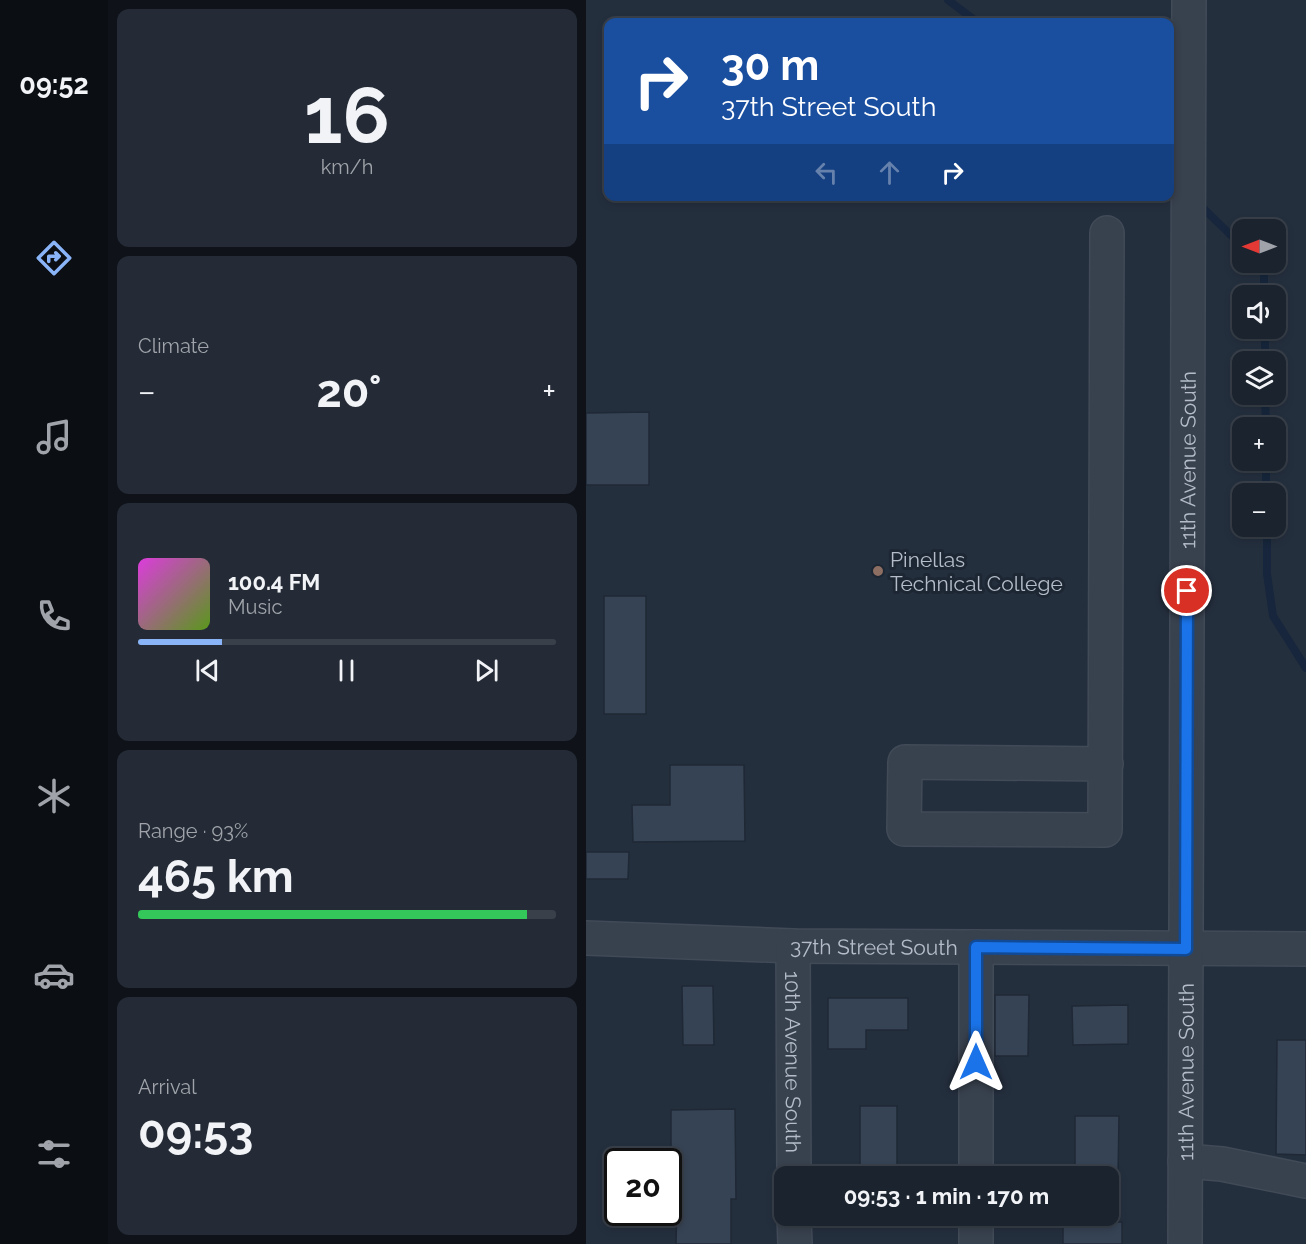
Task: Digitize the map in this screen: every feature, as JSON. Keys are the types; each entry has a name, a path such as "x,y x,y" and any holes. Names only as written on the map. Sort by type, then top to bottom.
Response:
{"street":[{"name":"11th Avenue South","path":"1185,1244 1189,0"},
{"path":"1106,764 905,762 904,829 1105,830 1106,764 1107,233"},
{"name":"37th Street South","path":"586,938 793,946 1306,949"},
{"name":"10th Avenue South","path":"793,946 794,1166"},
{"path":"976,947 976,1166"},
{"path":"1185,1161 1222,1164 1306,1181"},
{"path":"794,1226 795,1244"},
{"path":"976,1226 976,1244"}],"building":[{"path":"649,412 649,485 586,485 586,413"},
{"path":"604,596 646,596 646,714 604,714"},
{"path":"670,765 744,765 745,841 633,842 632,805 670,805"},
{"path":"586,852 629,852 628,879 586,879"},
{"path":"682,986 713,986 714,1045 683,1045"},
{"path":"995,995 1029,995 1028,1056 995,1056"},
{"path":"828,998 908,998 908,1030 866,1030 866,1049 828,1049"},
{"path":"1128,1005 1128,1044 1073,1045 1072,1006"},
{"path":"1277,1040 1306,1040 1306,1155 1276,1154"},
{"path":"860,1106 897,1106 897,1166 860,1166"},
{"path":"735,1109 736,1199 731,1199 731,1244 676,1244 676,1226 682,1226 682,1148 671,1148 671,1110"},
{"path":"1075,1116 1119,1116 1118,1166 1075,1166"},
{"path":"1119,1222 1122,1222 1122,1244 1063,1244 1063,1226 1119,1226"}],"waterway":[{"path":"948,0 972,18"},
{"path":"1199,204 1232,236"},
{"path":"1264,273 1264,285"},
{"path":"1265,339 1265,351"},
{"path":"1265,405 1266,417"},
{"path":"1266,471 1266,483"},
{"path":"1267,537 1267,574 1273,616 1306,668"}],"place":[{"name":"Pinellas Technical College","path":"878,571"}],"route":[{"path":"976,1062 976,947 1186,949 1187,591"}]}
